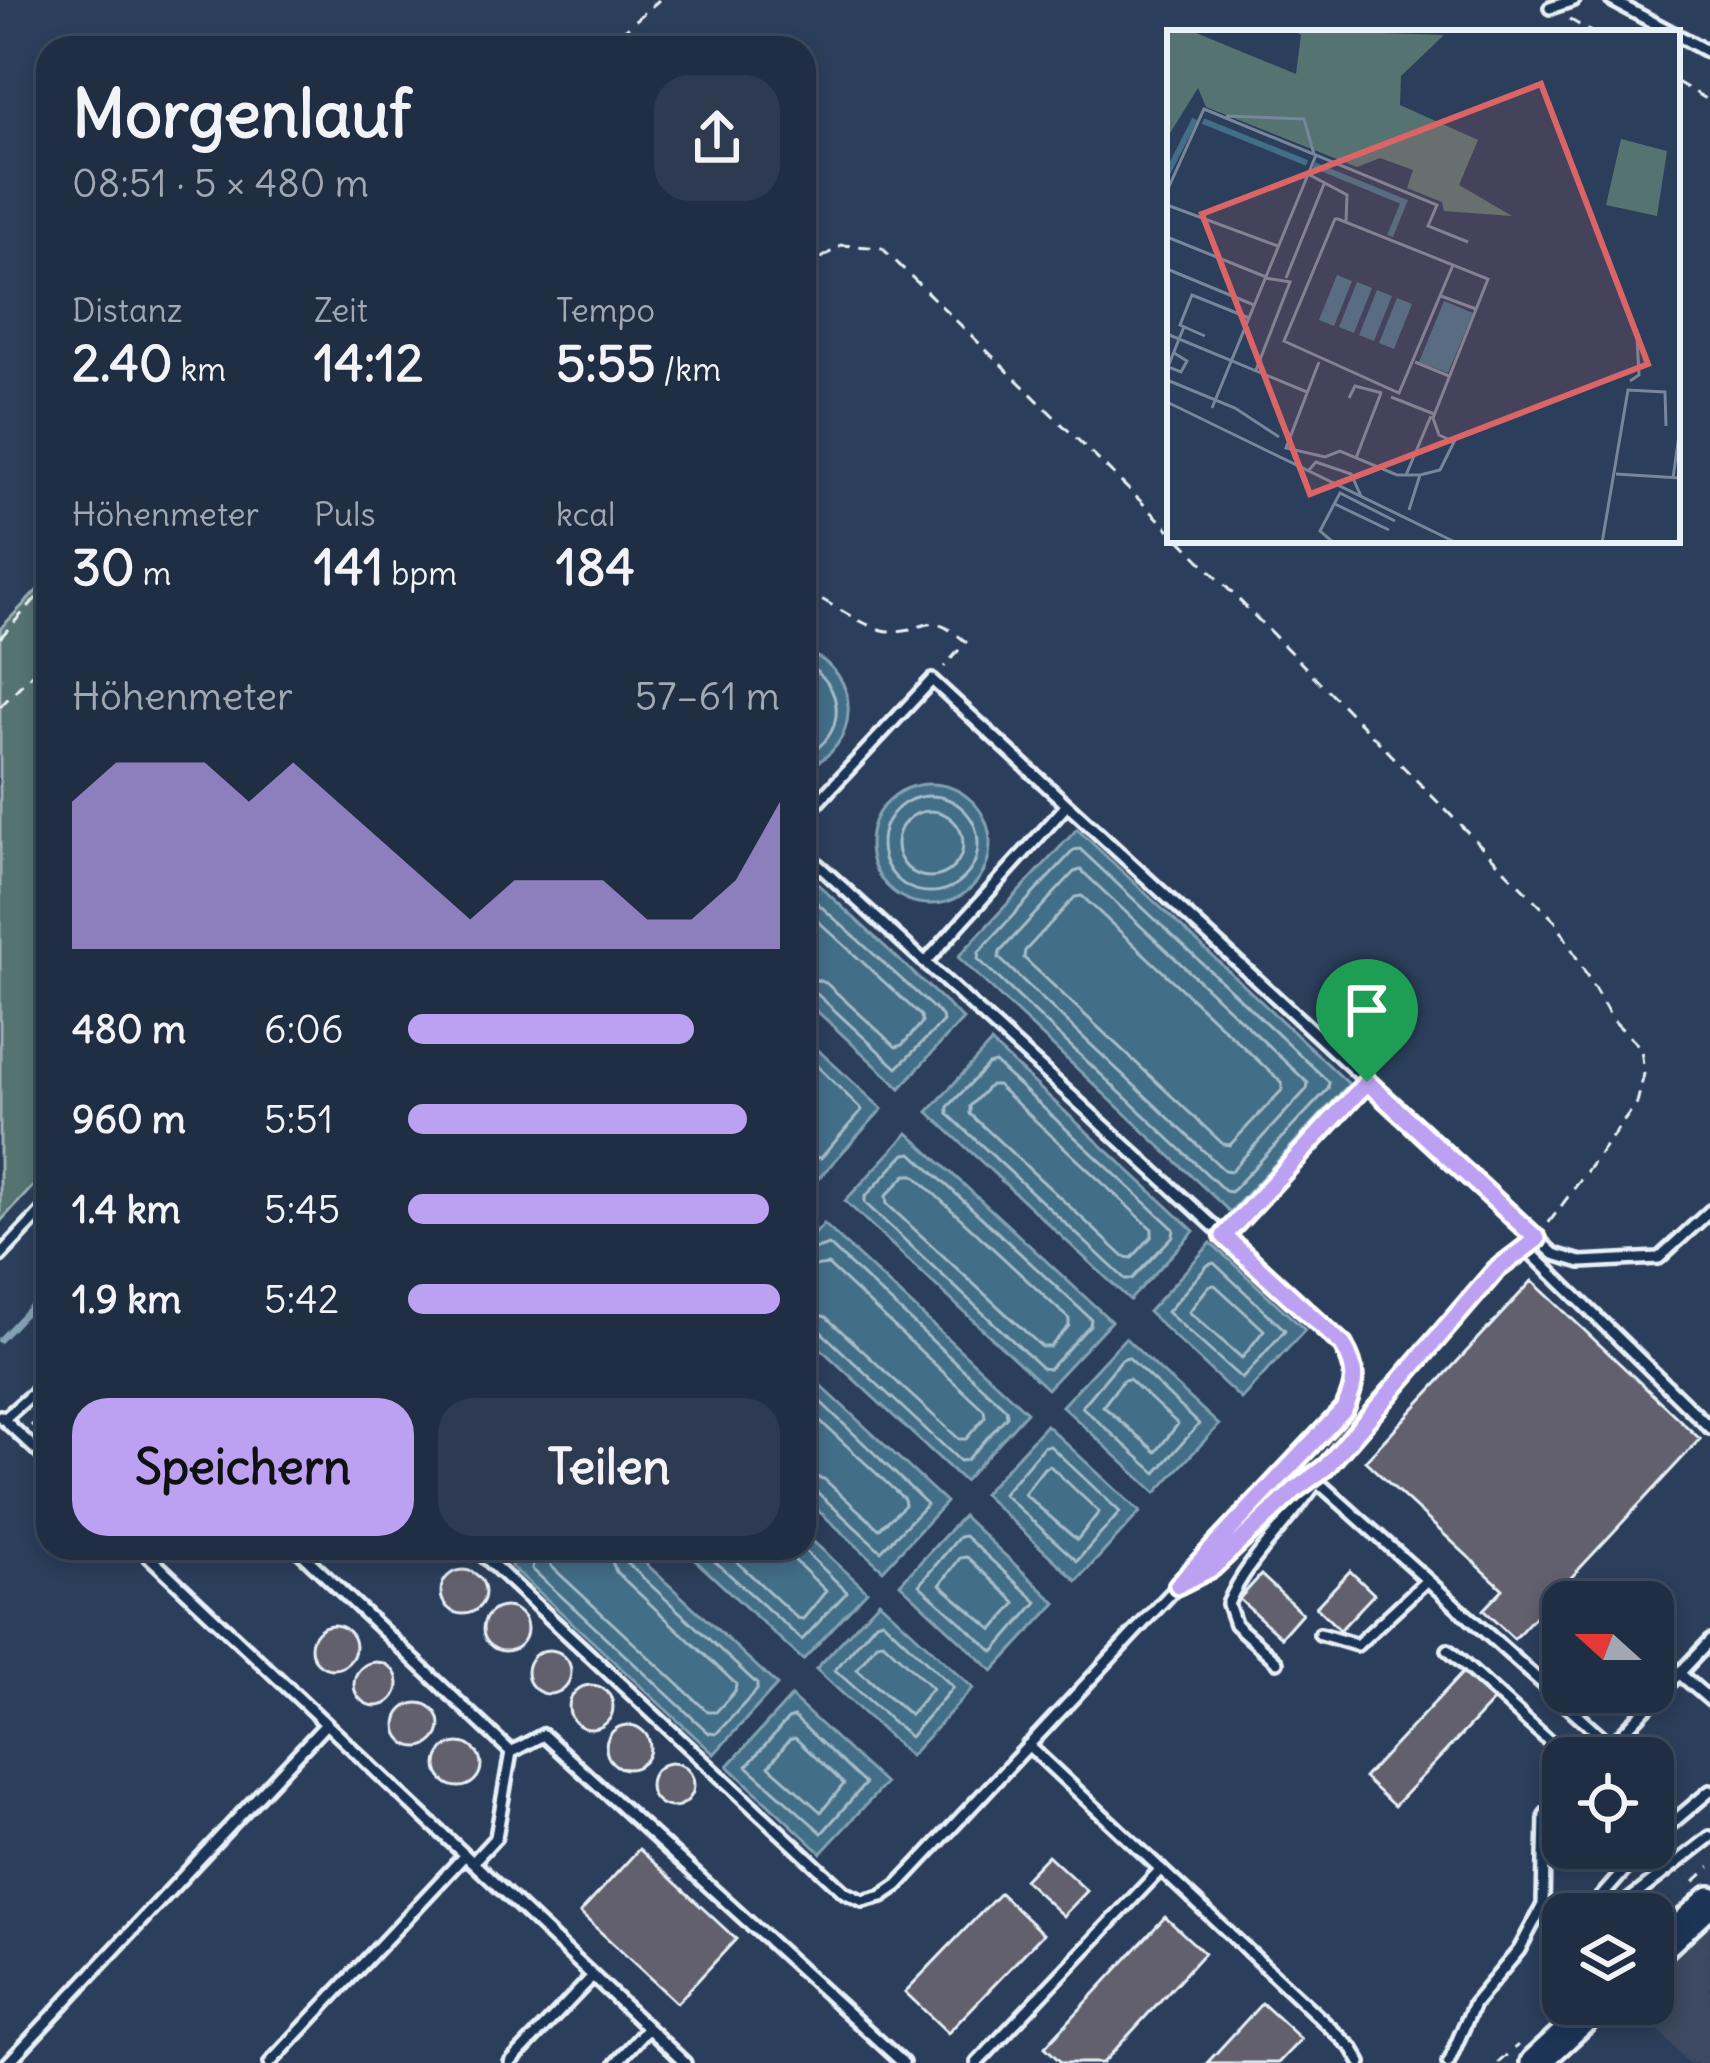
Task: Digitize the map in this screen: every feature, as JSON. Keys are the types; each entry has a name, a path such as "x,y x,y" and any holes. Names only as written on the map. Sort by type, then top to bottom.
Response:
{"main road":[{"path":"1674,1934 1710,1901"},
{"path":"1535,2063 1564,2025"}],"lane":[{"path":"1550,8 1574,0"},
{"path":"1611,0 1667,30"},
{"path":"1680,37 1710,53"},
{"path":"816,804 932,680 1554,1255 1581,1262 1659,1258 1710,1211"},
{"path":"925,963 1067,805"},
{"path":"489,1560 844,1892 862,1901 898,1885 1345,1408 1355,1386 1354,1363 1343,1345 816,863"},
{"path":"1224,1236 1367,1082"},
{"path":"0,1256 36,1217"},
{"path":"1277,1662 1235,1624 1228,1604 1237,1581 1454,1316 1537,1239"},
{"path":"1525,1246 1710,1428"},
{"path":"36,1390 2,1418 36,1450"},
{"path":"1178,1585 1212,1568 1326,1467"},
{"path":"1317,1481 1603,1737"},
{"path":"153,1560 685,2063"},
{"path":"309,1560 511,1752"},
{"path":"1320,1634 1358,1646 1427,1580"},
{"path":"1619,1737 1710,1641"},
{"path":"1448,1650 1545,1737"},
{"path":"1679,1673 1710,1700"},
{"path":"8,2063 326,1724"},
{"path":"511,1752 543,1735 903,2063"},
{"path":"1028,1745 1353,2049 1361,2063"},
{"path":"270,2063 469,1858 496,1837 511,1752"},
{"path":"1674,1821 1710,1791"},
{"path":"1638,1893 1710,1837"},
{"path":"977,2063 1161,1869"},
{"path":"1448,2063 1474,2004 1520,1950 1543,1905 1544,1869"},
{"path":"1604,1893 1626,1869"},
{"path":"510,2063 593,1976"},
{"path":"616,2063 648,2028"},
{"path":"1351,2063 1353,2049"}],"path":[{"path":"618,36 659,0"},
{"path":"1680,84 1710,101"},
{"path":"816,262 841,245 883,248 1167,527"},
{"path":"1183,543 1556,922 1612,1019 1641,1048 1644,1074 1637,1102 1537,1239"},
{"path":"816,595 885,632 936,622 950,628 967,642 932,680"},
{"path":"0,638 36,598"},
{"path":"0,707 36,670"}],"shaded area":[{"path":"1710,1923 1710,2063 1688,2063 1654,2025 1674,2025 1674,1956"}],"green space":[{"path":"36,592 36,1183 0,1222 0,629"}],"water":[{"path":"816,657 837,674 846,691 848,710 837,745 816,762"},
{"path":"930,784 953,788 973,801 986,821 990,844 986,867 973,887 953,900 930,904 907,900 887,887 874,867 870,844 874,821 887,801 907,788"},
{"path":"1077,829 1349,1084 1230,1212 958,957"},
{"path":"816,883 963,1019 900,1088 816,1010"},
{"path":"991,1043 1194,1231 1130,1300 928,1112"},
{"path":"816,1048 882,1109 819,1178 816,1175"},
{"path":"908,1133 1111,1321 1047,1389 845,1201"},
{"path":"824,1224 1027,1412 964,1481 816,1344 816,1233"},
{"path":"1211,1243 1305,1330 1241,1399 1148,1312"},
{"path":"1125,1338 1219,1425 1156,1493 1062,1406"},
{"path":"816,1381 946,1502 883,1570 816,1508"},
{"path":"1046,1425 1140,1512 1077,1581 983,1494"},
{"path":"963,1516 1056,1603 993,1671 900,1584"},
{"path":"816,1544 867,1591 803,1660 695,1560 816,1560"},
{"path":"517,1560 642,1560 777,1685 714,1754 511,1566"},
{"path":"879,1601 973,1688 910,1756 816,1669"},
{"path":"791,1697 885,1784 821,1853 728,1766"}],"building":[{"path":"1532,1281 1700,1439 1568,1581 1542,1581 1542,1609 1514,1639 1483,1610 1503,1589 1365,1461"},
{"path":"463,1570 478,1577 485,1592 478,1607 463,1614 448,1607 441,1592 448,1577"},
{"path":"1350,1571 1374,1594 1340,1630 1316,1607"},
{"path":"1261,1575 1302,1613 1281,1637 1239,1599"},
{"path":"505,1607 520,1614 527,1629 520,1644 505,1651 490,1644 483,1629 490,1614"},
{"path":"333,1625 348,1632 355,1647 348,1662 333,1669 318,1662 311,1647 318,1632"},
{"path":"549,1650 564,1657 571,1672 564,1687 549,1694 534,1687 527,1672 534,1657"},
{"path":"376,1662 391,1669 398,1684 391,1699 376,1706 361,1699 354,1684 361,1669"},
{"path":"1465,1670 1496,1698 1394,1806 1364,1778"},
{"path":"591,1685 606,1692 613,1707 606,1722 591,1729 576,1722 569,1707 576,1692"},
{"path":"418,1703 433,1710 440,1725 433,1740 418,1747 403,1740 396,1725 403,1710"},
{"path":"628,1725 643,1732 650,1747 643,1762 628,1769 613,1762 606,1747 613,1732"},
{"path":"459,1743 474,1750 481,1765 474,1780 459,1787 444,1780 437,1765 444,1750"},
{"path":"672,1763 687,1770 694,1785 687,1800 672,1807 657,1800 650,1785 657,1770"},
{"path":"639,1849 736,1939 677,2003 580,1913"},
{"path":"1048,1855 1087,1891 1063,1916 1024,1880"},
{"path":"1000,1893 1043,1934 948,2033 905,1992"},
{"path":"1165,1917 1204,1953 1103,2063 1062,2063 1045,2047"},
{"path":"1262,2003 1301,2039 1278,2063 1207,2063"}],"waterway":[{"path":"0,1340 36,1302"}],"route":[{"path":"1367,1082 1537,1239 1496,1270 1326,1467 1212,1568 1178,1585 1345,1408 1355,1386 1354,1363 1343,1345 1224,1236 1367,1082"}]}
